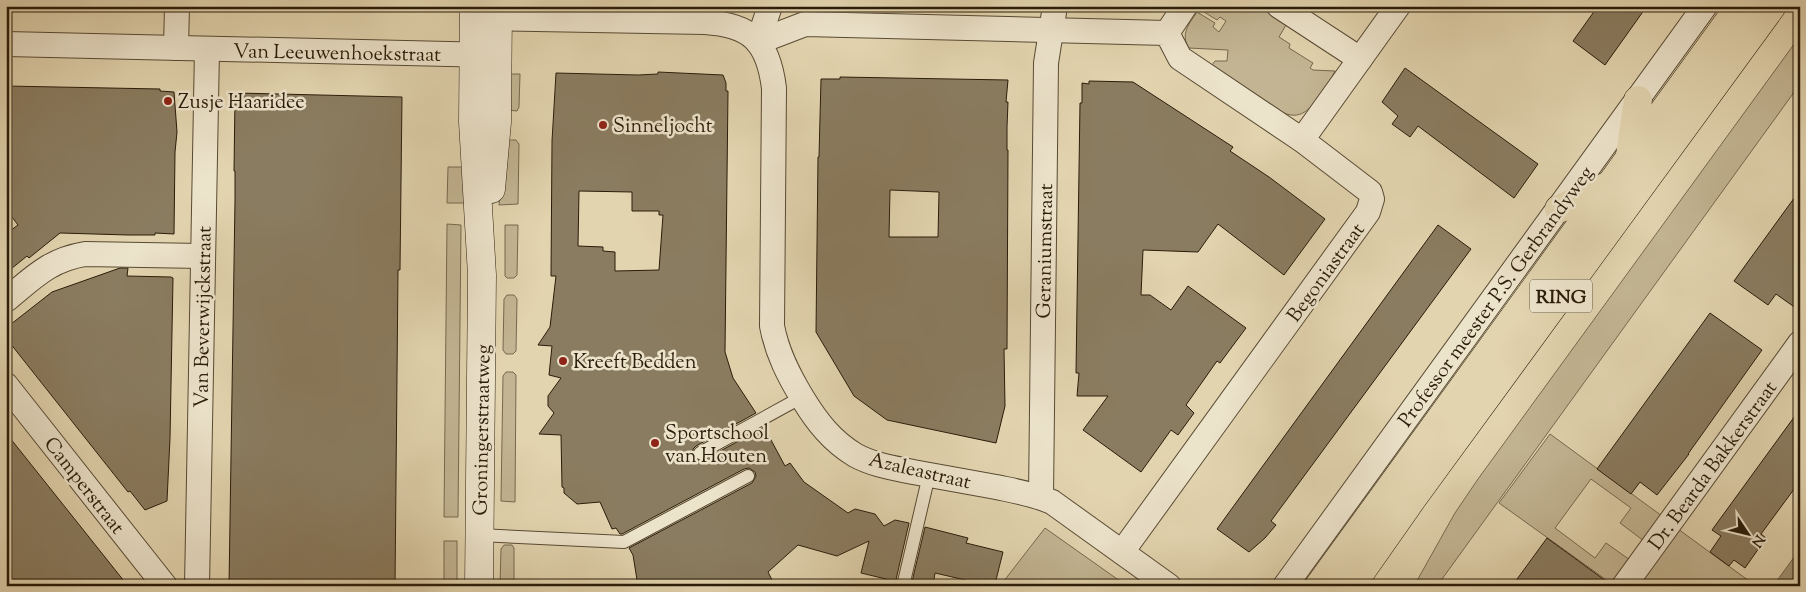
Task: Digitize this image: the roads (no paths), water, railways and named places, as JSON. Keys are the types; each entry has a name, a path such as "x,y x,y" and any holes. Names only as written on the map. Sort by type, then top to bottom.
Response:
{"main road":[{"name":"Professor meester P.S. Gerbrandyweg","path":"1319,586 1740,6"},
{"name":"RING","path":"1351,586 1772,6"},
{"name":"Groningerstraatweg","path":"479,586 482,275 473,122 486,55 486,12"},
{"path":"1629,160 1638,100"},
{"path":"1559,209 1612,183"}],"street":[{"path":"176,48 177,6"},
{"path":"758,42 770,6"},
{"path":"1167,33 1185,6"},
{"path":"1279,6 1360,59"},
{"path":"1167,33 1180,58 1302,140 1398,6"},
{"name":"Professor meester P.S. Gerbrandyweg","path":"1285,586 1705,6"},
{"path":"486,12 722,23 739,28 758,42"},
{"path":"758,42 805,24 1053,18 1167,33"},
{"name":"Geraniumstraat","path":"1040,497 1046,63 1053,18"},
{"name":"Azaleastraat","path":"758,42 770,62 774,88 772,326 780,356 802,397 823,428 856,455 888,467 1040,497 1062,509 1169,586"},
{"name":"Van Leeuwenhoekstraat","path":"6,44 486,55"},
{"name":"Van Beverwijckstraat","path":"197,586 207,49"},
{"name":"Begoniastraat","path":"1122,552 1368,212 1372,199 1370,192 1302,140"},
{"path":"6,300 55,262 68,257 85,254 202,256"},
{"name":"Dr. Bearda Bakkerstraat","path":"1624,586 1800,343"},
{"name":"Camperstraat","path":"6,385 165,586"}],"lane":[{"path":"700,453 802,397"},
{"path":"903,586 929,475"},
{"path":"479,535 624,542 748,476"}],"place":[{"name":"Zusje Haaridee","path":"168,101"},
{"name":"Sinneljocht","path":"603,125"},
{"name":"Kreeft Bedden","path":"563,361"},
{"name":"Sportschool van Houten","path":"655,443"}]}
